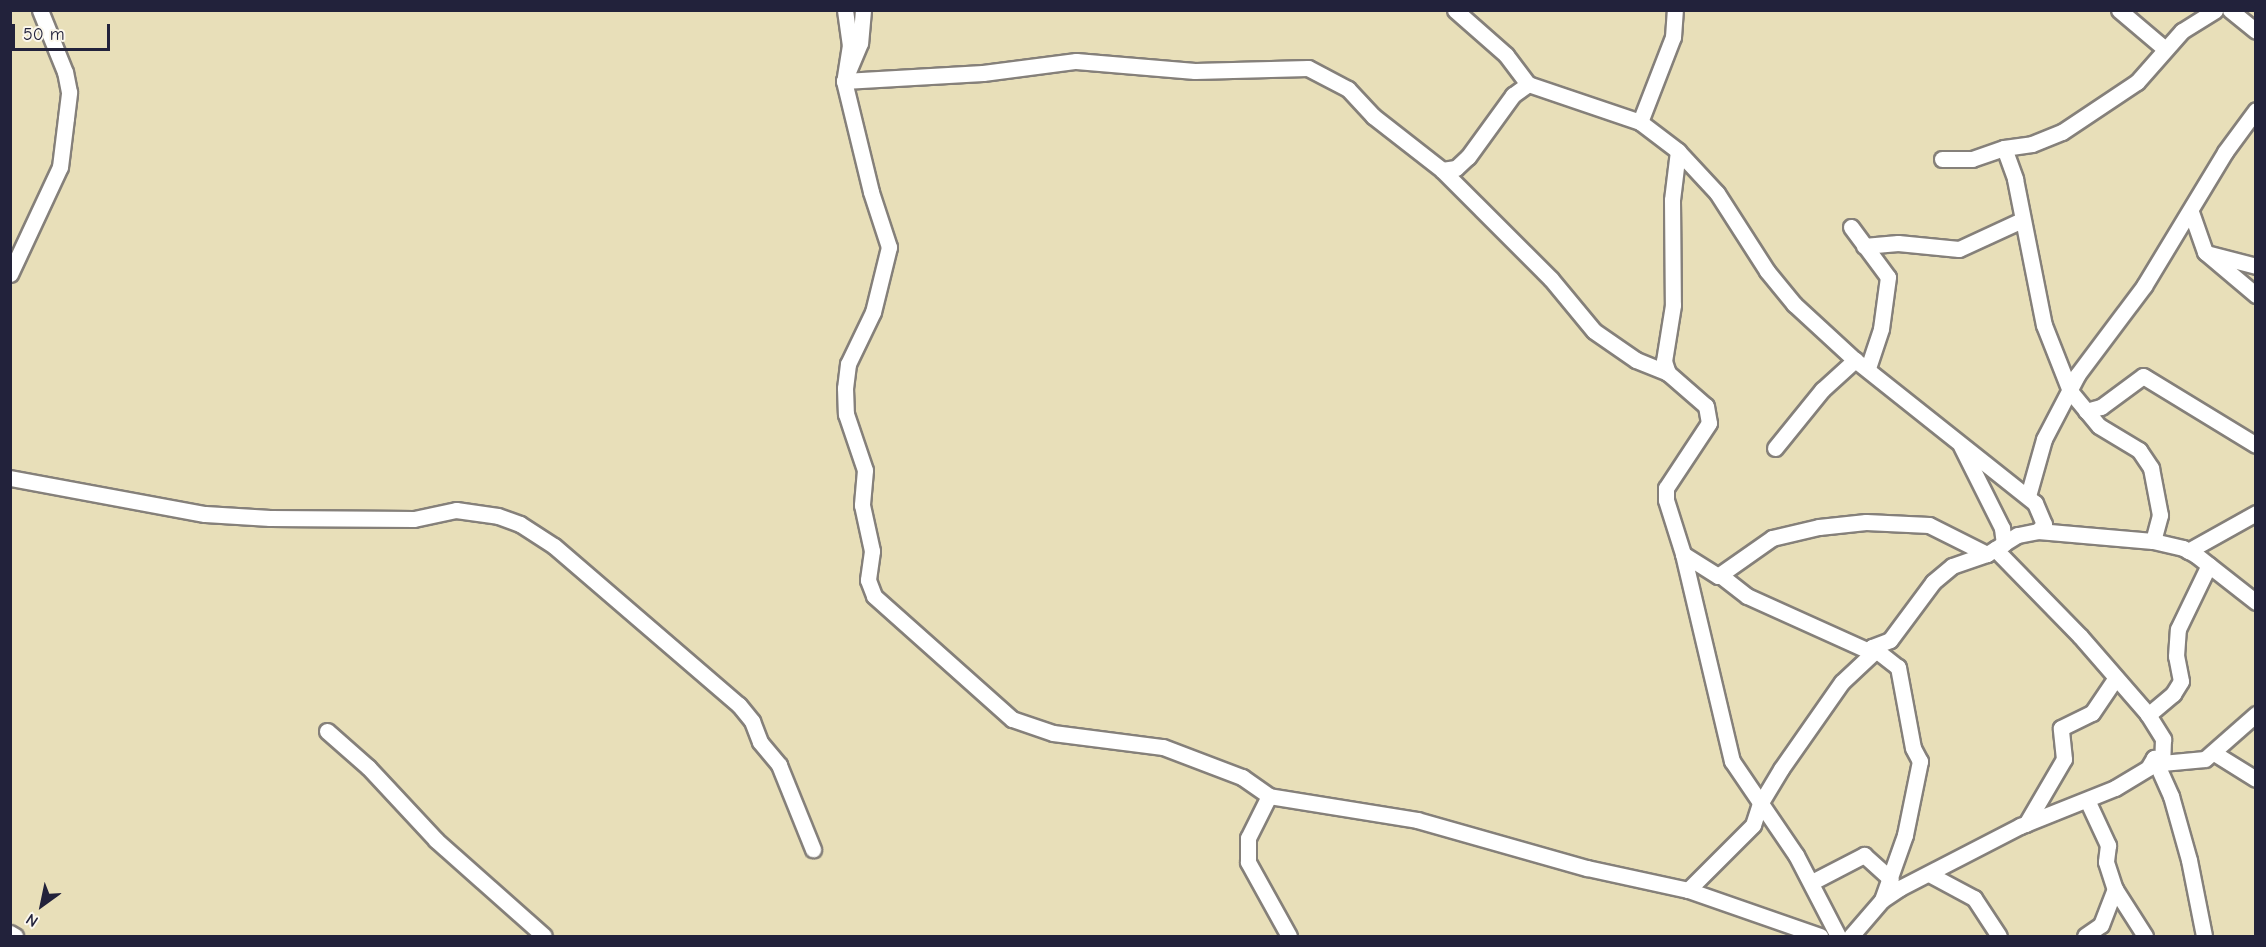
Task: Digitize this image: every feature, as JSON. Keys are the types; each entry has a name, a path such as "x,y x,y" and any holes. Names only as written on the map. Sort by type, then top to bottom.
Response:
{"street":[{"path":"10,274 60,167 69,92 65,72 40,10"},
{"path":"844,10 850,45 844,81 871,192 889,247 873,312 848,364 845,388 846,414 865,470 862,505 872,551 867,580 874,596 1012,719 1053,733 1163,747 1242,777 1269,796 1417,820 1587,868 1689,890 1820,936"},
{"path":"844,81 860,43 863,10"},
{"path":"1455,10 1506,55 1528,84 1640,122 1678,151 1717,193 1782,291 1861,364 2028,496 2035,503 2044,524 2038,531"},
{"path":"1640,122 1672,37 1675,10"},
{"path":"2119,10 2165,49"},
{"path":"1942,159 1972,159 2004,148 2032,144 2075,124 2137,82 2156,64 2165,49 2182,30 2215,10"},
{"path":"2230,10 2256,31"},
{"path":"844,81 983,73 1076,61 1195,71 1308,68 1348,90 1372,116 1442,170 1551,279 1594,331 1636,360 1668,373 1706,406 1710,417 1706,430 1666,488 1666,500 1683,554 1732,761 1812,882 1838,936"},
{"path":"1442,170 1456,168 1468,158 1513,95 1528,84"},
{"path":"2028,496 2044,439 2070,391 2191,212 2225,152 2256,110"},
{"path":"2004,148 2015,179 2044,325 2070,391 2107,432 2139,450 2151,468 2160,515 2153,541"},
{"path":"1668,373 1664,361 1673,305 1672,200 1678,151"},
{"path":"2191,212 2205,252 2256,295"},
{"path":"1863,246 1898,243 1959,249 2022,220"},
{"path":"1775,448 1821,390 1861,364 1881,329 1888,277 1851,227"},
{"path":"2205,252 2256,266"},
{"path":"2086,411 2101,407 2143,376 2256,445"},
{"path":"1960,443 2002,528 1995,549"},
{"path":"10,478 205,514 270,518 414,519 456,510 498,516 520,524 554,546 739,705 752,721 760,742 779,765 813,849"},
{"path":"2188,551 2256,513"},
{"path":"1683,554 1714,575 1720,575 1772,538 1854,522 1929,525 1995,549 2080,636 2148,715 2163,739 2158,760 2189,860 2204,936"},
{"path":"1689,890 1753,825 1760,804 1831,698 1872,650 1890,640 1943,572 1995,549 2018,535 2038,531 2153,541 2188,551 2256,602"},
{"path":"2148,715 2174,694 2181,681 2176,656 2178,629 2209,565"},
{"path":"1720,575 1747,596 1872,650 1898,667 1913,747 1920,761 1891,879 1882,900 1851,936"},
{"path":"2026,824 2064,759 2061,728 2092,713 2115,679"},
{"path":"1882,900 2026,824 2087,800 2148,768 2158,760 2198,762 2214,753 2256,714"},
{"path":"327,731 368,767 428,832 544,936"},
{"path":"2214,753 2256,779"},
{"path":"1269,796 1248,838 1248,862 1289,936"},
{"path":"2087,800 2109,848 2106,862 2115,889 2145,936"},
{"path":"1812,882 1863,855 1891,879"},
{"path":"1929,874 1974,898 1999,936"},
{"path":"2085,936 2101,925 2115,889"},
{"path":"10,933 15,936"}]}
